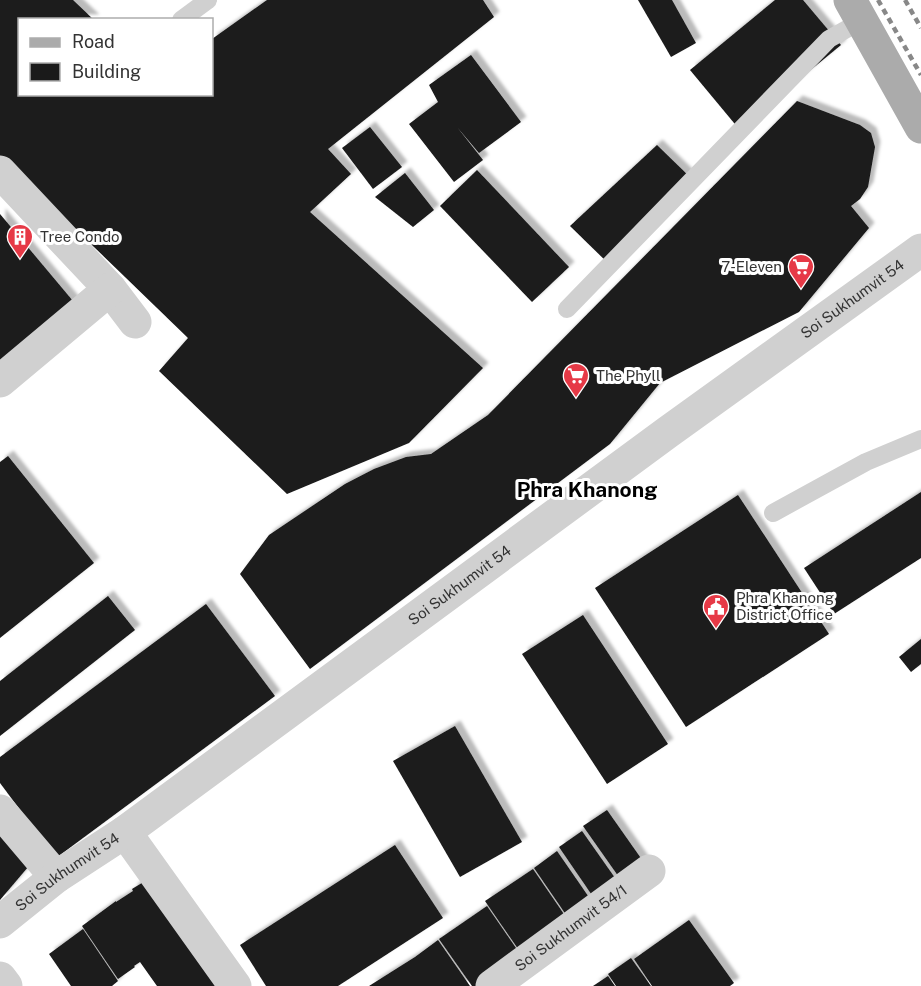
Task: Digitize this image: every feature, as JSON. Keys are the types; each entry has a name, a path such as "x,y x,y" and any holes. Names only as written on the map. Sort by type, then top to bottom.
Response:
{"main road":[{"path":"856,10 921,127"}],"street":[{"path":"0,172 110,289 135,322"},
{"name":"Soi Sukhumvit 54","path":"0,922 56,877 125,832 668,432 921,250"},
{"path":"0,381 110,289"},
{"path":"0,811 56,877"},
{"path":"125,832 235,986"},
{"name":"Soi Sukhumvit 54/1","path":"492,986 649,871"},
{"path":"0,978 6,986"}],"lane":[{"path":"184,18 207,0"},
{"path":"567,309 856,10"},
{"path":"773,513 866,462 921,439"}],"building":[{"path":"0,0 73,0 92,18 18,18 18,96 213,96 213,38 267,0 483,0 494,17 328,149 351,174 310,212 483,368 409,443 287,494 159,371 188,338 0,156"},
{"path":"638,0 672,0 696,43 671,57"},
{"path":"775,0 803,0 841,45 739,129 690,70"},
{"path":"471,55 521,122 479,153 457,127 483,160 454,182 409,124 438,102 429,85"},
{"name":"The Phyll","path":"797,101 860,125 871,133 875,147 868,187 860,199 851,206 869,228 799,312 660,383 610,444 310,669 240,574 269,535 345,484 374,469 406,457 431,454 488,415"},
{"path":"370,127 402,167 373,189 342,148"},
{"path":"657,145 696,183 613,268 570,226"},
{"path":"477,170 569,267 532,302 440,206"},
{"path":"405,173 434,210 413,227 375,197"},
{"name":"Tree Condo","path":"0,214 78,307 0,372"},
{"path":"8,456 94,563 0,638 0,462"},
{"path":"921,492 921,558 834,614 804,568"},
{"path":"738,495 829,634 686,727 595,588"},
{"path":"108,596 135,630 0,736 0,681"},
{"path":"206,604 275,696 56,858 0,783 0,757"},
{"path":"583,615 668,744 607,784 522,654"},
{"path":"921,639 921,664 911,672 899,657"},
{"path":"455,726 522,842 460,877 393,761"},
{"path":"607,810 645,864 621,880 583,826"},
{"path":"582,831 620,885 596,901 559,847"},
{"path":"0,832 34,860 0,900"},
{"path":"395,845 443,918 338,986 266,986 240,945"},
{"path":"557,851 595,906 571,922 534,868"},
{"path":"533,869 570,923 523,956 485,901"},
{"path":"150,878 227,986 157,986 140,962 118,979 82,926"},
{"path":"487,906 525,961 486,986 472,986 439,939"},
{"path":"689,920 734,983 730,986 652,986 634,959"},
{"path":"83,929 118,981 112,986 71,986 49,954"},
{"path":"438,940 470,986 369,986 415,957"},
{"path":"631,958 651,986 616,986 608,974"},
{"path":"608,976 615,986 593,986"}],"railway":[{"path":"878,0 921,75"},
{"path":"905,0 921,28"}],"place":[{"name":"Tree Condo","path":"20,260"},
{"name":"7-Eleven","path":"801,290"},
{"name":"The Phyll","path":"576,399"},
{"name":"Phra Khanong District Office","path":"716,630"}],"district":[{"name":"Phra Khanong","path":"587,490"}]}
